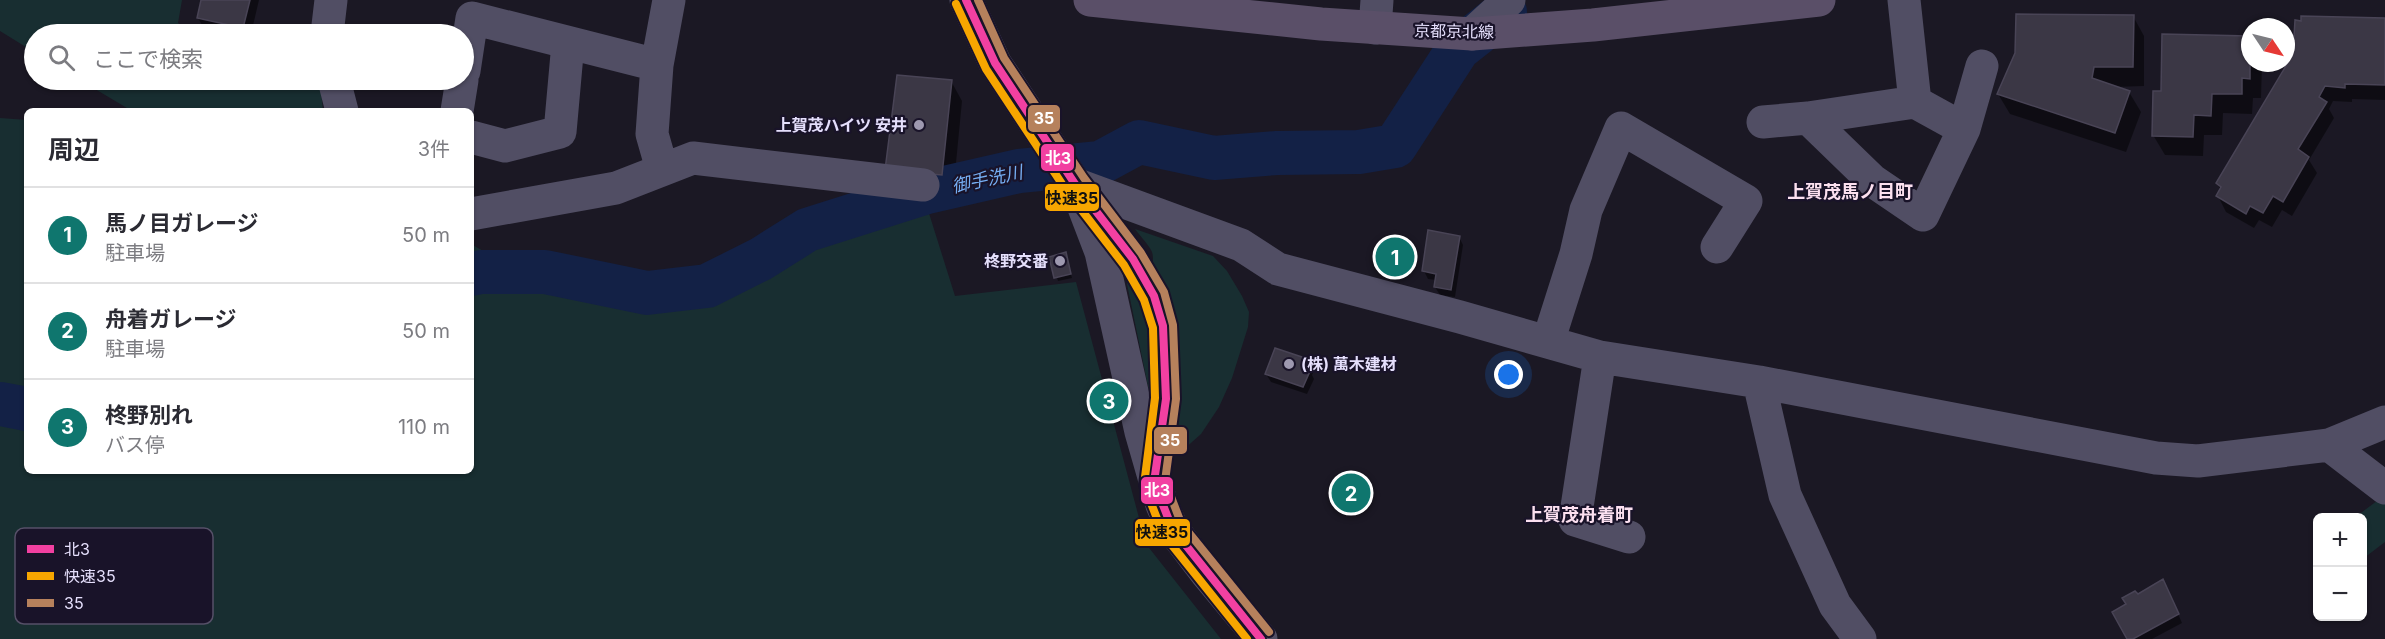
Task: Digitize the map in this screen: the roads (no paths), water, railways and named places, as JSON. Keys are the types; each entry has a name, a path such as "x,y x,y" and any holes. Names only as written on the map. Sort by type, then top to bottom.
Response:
{"main road":[{"name":"京都京北線","path":"1090,0 1140,7 1376,14 1472,34 1593,25 1819,0"}],"street":[{"path":"328,24 331,0"},
{"path":"662,169 652,134 657,65 669,0"},
{"path":"966,0 995,63 1075,184 1101,252 1141,432 1162,505 1172,528 1261,639"},
{"path":"1472,34 1509,0"},
{"path":"1904,0 1915,102"},
{"path":"471,24 472,18 657,65"},
{"path":"474,138 505,146 560,132 568,43"},
{"path":"1808,118 1873,182 1923,214 1964,129 1982,66"},
{"path":"337,90 341,108"},
{"path":"457,108 460,90"},
{"path":"1762,122 1808,118 1915,102 1964,129"},
{"path":"1548,342 1576,254 1586,210 1622,128 1746,201 1717,247"},
{"path":"474,213 616,188 693,158 923,185"},
{"path":"1075,184 1241,245 1278,269 1600,357 1759,382 2156,458 2199,461 2329,445 2385,422"},
{"path":"1600,357 1575,520 1629,537"},
{"path":"1759,382 1785,495 1835,605 1860,639"},
{"path":"2329,445 2385,488"}],"waterway":[{"name":"御手洗川","path":"474,273 545,272 647,293 707,286 761,259 807,230 927,192 1019,171 1100,163 1139,142 1214,158 1277,153 1359,152 1395,146 1458,49 1505,12"},
{"name":"御手洗川","path":"0,404 24,408"}],"place":[{"name":"上賀茂ハイツ 安井","path":"919,125"},
{"name":"馬ノ目ガレージ","path":"1395,257"},
{"name":"柊野交番","path":"1060,261"},
{"name":"(株) 萬木建材","path":"1289,364"},
{"name":"柊野別れ","path":"1109,401"},
{"name":"舟着ガレージ","path":"1351,493"}],"district":[{"name":"上賀茂馬ノ目町","path":"1850,191"},
{"name":"上賀茂舟着町","path":"1579,514"}]}
